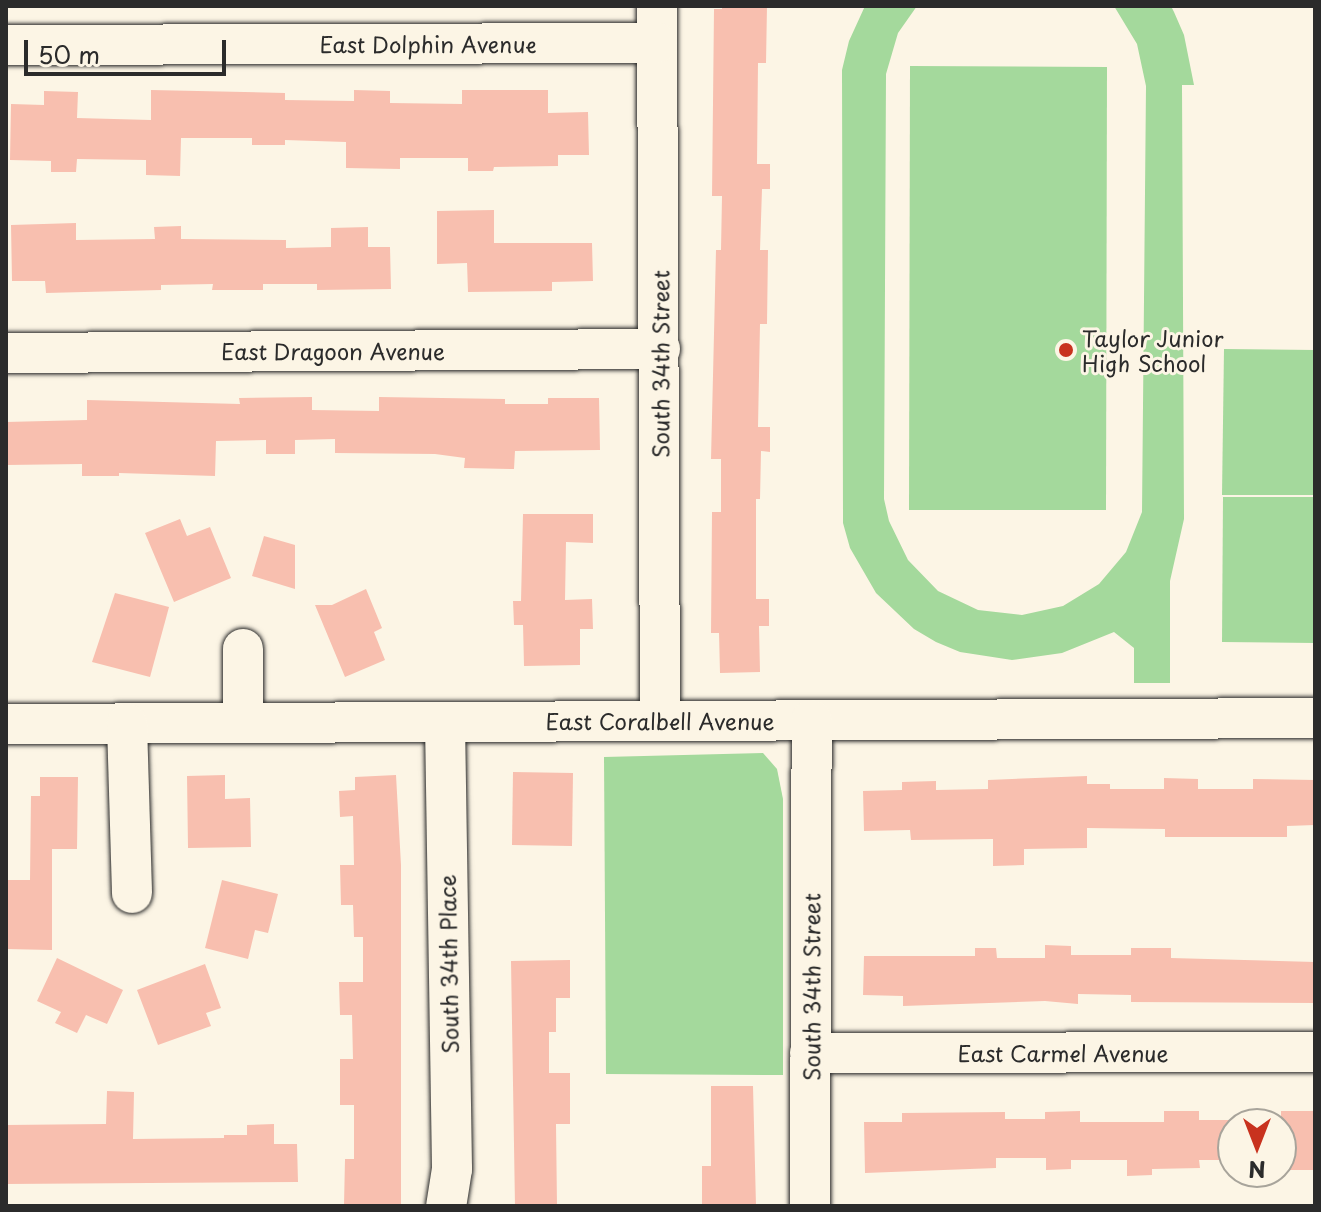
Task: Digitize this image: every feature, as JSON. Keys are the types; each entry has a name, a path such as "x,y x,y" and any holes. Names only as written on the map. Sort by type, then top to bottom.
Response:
{"street":[{"name":"East Dolphin Avenue","path":"6,45 657,25"},
{"name":"South 34th Street","path":"657,25 660,721"},
{"name":"East Dragoon Avenue","path":"6,353 660,349"},
{"path":"243,649 243,723"},
{"name":"East Coralbell Avenue","path":"6,724 1315,718"},
{"name":"South 34th Street","path":"810,1206 812,720"},
{"name":"South 34th Place","path":"445,722 452,1169 446,1206"},
{"path":"127,724 132,893"},
{"name":"East Carmel Avenue","path":"810,1053 1315,1052"}],"green space":[{"path":"865,6 917,6 898,33 886,74 884,499 889,521 908,560 938,591 978,610 1022,615 1063,606 1099,584 1126,552 1142,512 1146,86 1137,44 1114,6 1171,6 1174,12 1184,35 1194,85 1182,85 1184,519 1170,581 1170,683 1134,683 1134,648 1114,632 1062,653 1012,660 960,652 936,642 914,629 876,593 850,548 843,523 842,70 849,41"},
{"path":"910,66 1107,67 1106,510 909,510"},
{"path":"1224,349 1315,350 1315,495 1222,495"},
{"path":"1223,497 1315,497 1315,643 1222,642"},
{"path":"763,753 777,769 783,799 783,1075 606,1074 604,757"}],"building":[{"path":"722,6 767,6 766,63 758,63 757,164 770,164 770,189 762,189 760,250 768,250 767,324 760,324 758,427 770,427 770,452 761,451 760,499 756,499 756,599 769,599 769,626 759,626 760,672 720,673 719,633 711,633 712,512 721,512 721,459 711,459 716,250 721,250 722,196 712,196 714,9 722,9"},
{"path":"151,90 285,93 285,100 354,101 354,90 390,91 390,103 462,104 462,90 548,90 548,113 588,112 589,155 558,155 558,166 494,167 493,171 468,171 468,158 400,158 400,169 346,168 346,142 285,140 285,145 252,145 252,138 181,138 180,176 146,175 146,160 77,159 76,172 51,172 51,161 10,160 11,104 44,105 44,91 78,92 77,118 151,120"},
{"path":"494,210 494,243 592,243 593,281 552,282 552,291 468,292 467,263 437,264 437,211"},
{"path":"76,223 76,240 155,239 154,227 181,226 181,239 286,240 286,248 331,247 331,228 368,227 368,247 390,247 391,289 317,290 317,284 263,284 263,290 212,290 213,284 161,285 161,290 46,293 45,281 12,281 11,225"},
{"path":"312,397 312,410 379,411 379,397 505,399 505,404 548,404 548,398 599,398 600,450 515,451 514,469 464,468 465,458 435,454 335,453 335,439 295,440 295,454 266,454 266,440 216,441 215,476 119,473 119,476 82,476 82,464 6,465 6,422 87,420 87,400 240,404 239,398"},
{"path":"523,514 593,514 593,543 566,542 565,600 592,599 593,629 580,629 580,665 524,666 523,625 514,625 513,601 521,601"},
{"path":"180,519 187,536 210,527 231,578 174,602 145,533"},
{"path":"264,536 295,545 295,589 252,576"},
{"path":"366,589 382,628 374,632 385,660 345,677 315,605 332,605"},
{"path":"115,593 169,607 150,677 92,662"},
{"path":"513,772 573,773 572,846 512,845"},
{"path":"225,775 225,799 250,798 251,847 188,848 187,776"},
{"path":"396,775 401,865 401,1206 344,1205 345,1159 354,1159 354,1105 340,1105 340,1059 353,1059 352,1015 340,1015 339,982 363,982 363,937 354,937 353,905 341,905 340,865 354,865 353,816 340,817 339,791 355,790 355,777"},
{"path":"1087,776 1087,784 1110,784 1110,789 1164,789 1164,778 1198,779 1198,789 1253,789 1253,779 1315,780 1315,825 1287,826 1287,837 1165,837 1165,829 1087,828 1087,848 1024,849 1024,865 993,866 993,839 911,840 910,830 864,831 863,791 902,790 902,782 936,781 936,790 988,789 988,780"},
{"path":"40,777 78,777 77,849 52,849 52,950 6,949 6,880 30,880 31,796 40,796"},
{"path":"222,880 278,894 268,933 255,930 248,959 205,948"},
{"path":"1045,945 1071,946 1071,955 1131,955 1131,948 1171,948 1171,958 1315,962 1315,1003 1131,1002 1131,995 1078,994 1078,1004 1045,1001 903,1006 903,996 863,995 864,956 975,956 975,948 996,948 997,958 1045,958"},
{"path":"57,958 123,990 107,1024 86,1015 77,1033 55,1023 61,1012 37,1001"},
{"path":"570,960 570,998 556,998 556,1032 549,1032 549,1073 570,1073 570,1124 556,1124 557,1206 515,1206 511,961"},
{"path":"205,964 221,1008 206,1013 211,1026 158,1045 137,990"},
{"path":"711,1086 753,1086 756,1206 702,1206 702,1166 711,1166"},
{"path":"107,1091 134,1092 133,1139 224,1138 224,1135 247,1135 247,1125 274,1124 274,1144 297,1144 298,1182 6,1184 6,1125 106,1124"},
{"path":"1080,1111 1080,1122 1164,1122 1164,1111 1199,1111 1199,1120 1217,1120 1217,1160 1199,1160 1200,1168 1152,1169 1152,1175 1127,1176 1127,1160 1071,1160 1071,1169 1046,1170 1046,1158 996,1158 996,1168 865,1173 864,1122 902,1122 902,1113 1005,1112 1005,1119 1045,1119 1045,1112"},
{"path":"1297,1111 1315,1111 1315,1170 1297,1170"}],"place":[{"name":"Taylor Junior High School","path":"1066,350"}]}
